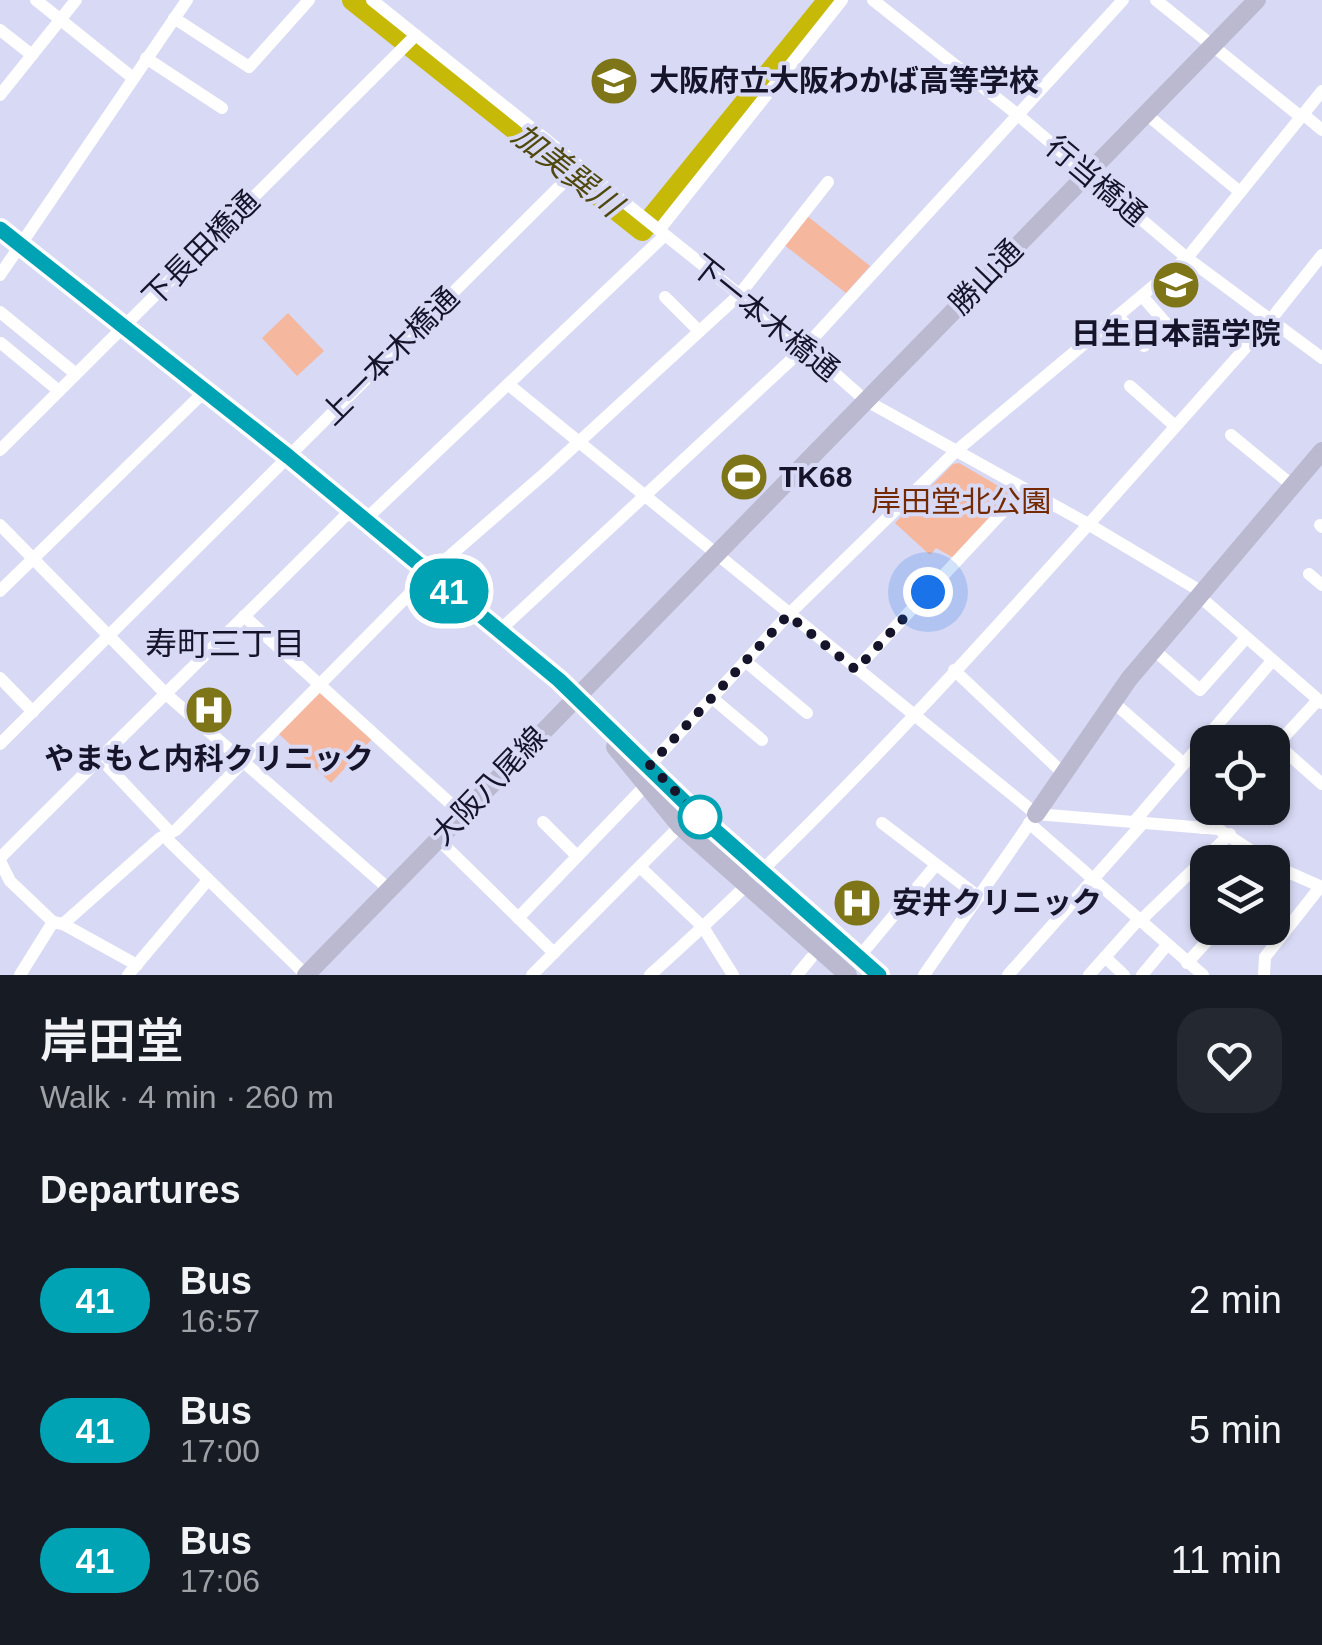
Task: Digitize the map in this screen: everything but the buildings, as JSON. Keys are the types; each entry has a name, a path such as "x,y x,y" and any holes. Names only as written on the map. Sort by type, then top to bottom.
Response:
{"main road":[{"name":"勝山通","path":"714,554 1257,0"},
{"path":"0,229 289,457 559,680 650,765 848,975"},
{"path":"1033,819 1113,702 1154,650 1321,454"},
{"name":"大阪八尾線","path":"306,975 714,554"},
{"path":"574,698 586,720 622,754 680,826 879,975"}],"street":[{"path":"36,0 133,78"},
{"path":"0,96 76,0"},
{"path":"0,275 187,0"},
{"path":"174,18 249,68 309,0"},
{"name":"下一本木橋通","path":"372,0 410,41 574,172 656,228 865,400 1088,524 1200,594 1320,701"},
{"path":"208,880 132,970 58,923 10,881 0,860 48,807 244,616 509,384 656,228 842,0"},
{"name":"行当橋通","path":"873,0 1188,258 1322,358"},
{"path":"499,631 805,347 1124,0"},
{"path":"1156,0 1322,130"},
{"path":"0,30 32,55"},
{"name":"下長田橋通","path":"0,450 410,41"},
{"path":"146,58 222,108"},
{"path":"650,765 788,615 956,452 1188,258 1322,91"},
{"path":"1146,114 1240,192"},
{"name":"上一本木橋通","path":"0,744 574,172"},
{"path":"20,975 58,923 168,835 429,574 739,295 828,182"},
{"path":"650,975 754,878 954,670 1272,318 1322,255"},
{"path":"1142,296 1170,328"},
{"path":"665,297 699,332"},
{"path":"0,312 76,374"},
{"path":"1118,316 1144,346"},
{"path":"1,342 58,391"},
{"path":"509,384 912,715 1033,819 1093,879 1203,975"},
{"path":"1130,386 1175,426"},
{"path":"0,592 206,392"},
{"path":"1231,435 1293,486"},
{"path":"856,670 1024,489"},
{"path":"0,524 166,694 390,890"},
{"path":"1309,574 1322,585"},
{"path":"244,616 462,814"},
{"path":"1154,650 1200,690 1246,638"},
{"path":"745,661 806,713"},
{"path":"1008,975 1093,879 1272,661"},
{"path":"954,670 1065,776"},
{"path":"0,678 33,712"},
{"path":"712,697 762,740"},
{"path":"1290,732 1320,701"},
{"path":"1113,702 1184,764"},
{"path":"100,758 168,830 169,841 306,975"},
{"path":"1290,759 1322,784"},
{"path":"518,918 646,785"},
{"path":"1033,819 1218,828 1245,845"},
{"path":"924,975 1033,819"},
{"path":"543,822 578,856"},
{"path":"882,823 978,897"},
{"path":"1203,828 1206,825"},
{"path":"532,975 680,826"},
{"path":"1089,975 1230,834"},
{"path":"438,840 554,953"},
{"path":"859,957 935,866"},
{"path":"640,867 704,927 732,975"},
{"path":"1264,975 1265,957 1321,887 1290,873"},
{"path":"0,892 10,881"},
{"path":"1142,975 1166,945"},
{"path":"1188,963 1204,945"},
{"path":"796,975 811,958"},
{"path":"1105,958 1124,975"}],"green space":[{"path":"806,215 870,266 846,293 783,244"},
{"path":"288,313 324,351 297,376 262,338"},
{"name":"岸田堂北公園","path":"959,463 1007,491 1009,496 954,558 936,548 930,555 895,523 953,464"},
{"path":"316,692 324,694 372,739 331,783 278,733"}],"waterway":[{"name":"加美巽川","path":"353,0 642,230 829,0"}],"bus line":[{"name":"41","path":"0,229 289,457 559,680 699,816 879,975"}],"place":[{"name":"大阪府立大阪わかば高等学校","path":"614,81"},
{"name":"日生日本語学院","path":"1176,285"},
{"name":"TK68","path":"744,477"},
{"name":"やまもと内科クリニック","path":"209,710"},
{"name":"安井クリニック","path":"857,903"}],"district":[{"name":"寿町三丁目","path":"225,644"}],"route":[{"path":"700,817 650,765 788,615 856,670 928,592"}]}
